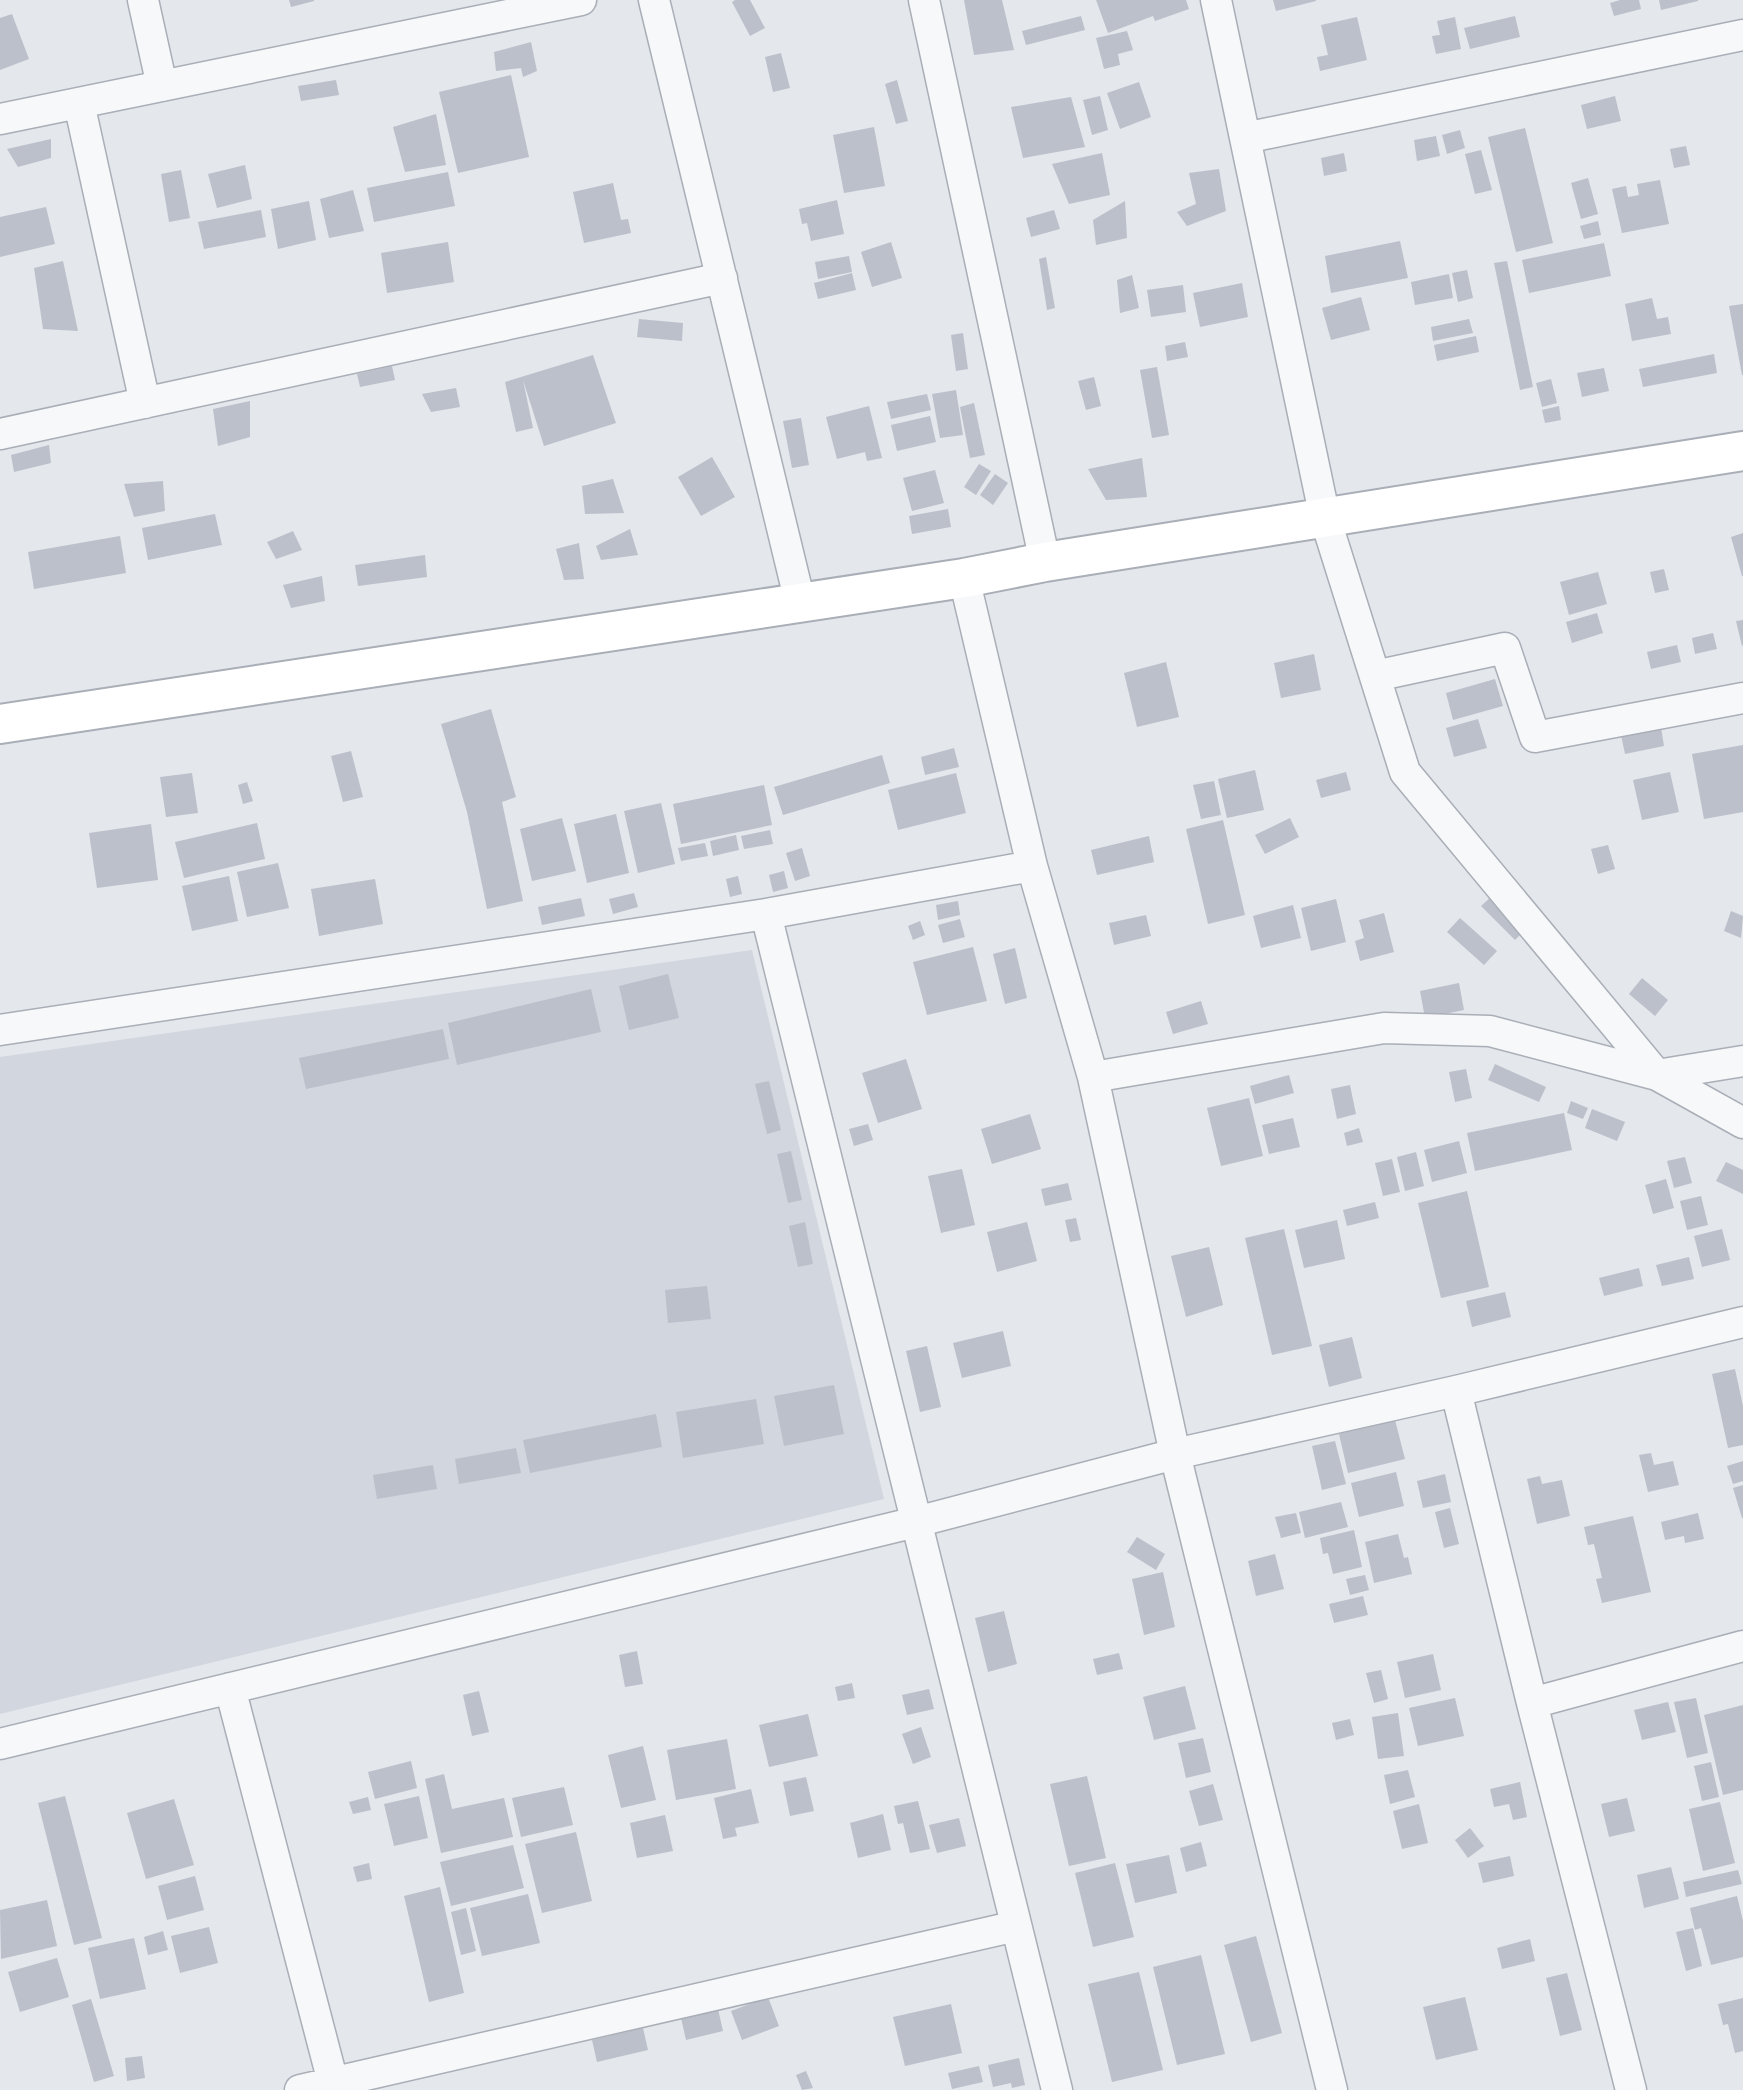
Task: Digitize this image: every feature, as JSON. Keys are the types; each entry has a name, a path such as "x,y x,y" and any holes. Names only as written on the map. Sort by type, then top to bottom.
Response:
{"street":[{"path":"143,0 162,86"},
{"path":"0,119 581,0"},
{"path":"654,0 800,602"},
{"path":"924,0 1045,562"},
{"path":"1216,0 1325,518 1405,772 1657,1075"},
{"path":"1245,138 1743,35"},
{"path":"79,103 145,403"},
{"path":"0,434 722,278"},
{"path":"0,724 964,578 1045,562 1743,451"},
{"path":"964,578 1032,866 1093,1077 1175,1454 1332,2090"},
{"path":"1375,677 1506,648 1535,737 1743,698"},
{"path":"0,1030 766,914 1032,866"},
{"path":"766,914 1057,2090"},
{"path":"1093,1077 1384,1028 1490,1031 1657,1075 1743,1123"},
{"path":"1657,1075 1743,1061"},
{"path":"0,1744 916,1521 1175,1454 1456,1391 1743,1322"},
{"path":"1456,1391 1631,2090"},
{"path":"1532,1703 1743,1646"},
{"path":"230,1688 334,2086"},
{"path":"300,2090 334,2086 1016,1926"}],"shaded area":[{"path":"752,950 884,1499 0,1714 0,1057"}],"building":[{"path":"289,0 314,0 314,1 291,7"},
{"path":"750,0 765,28 750,36 732,2"},
{"path":"964,0 1002,0 1014,50 974,55"},
{"path":"1096,0 1186,0 1189,9 1155,21 1153,16 1108,33"},
{"path":"1273,0 1316,0 1316,1 1276,11"},
{"path":"1639,0 1641,9 1614,16 1610,3"},
{"path":"1659,0 1698,0 1698,1 1661,10"},
{"path":"12,14 29,59 0,70 0,18"},
{"path":"1081,16 1085,30 1026,45 1022,31"},
{"path":"1515,16 1520,37 1470,49 1464,28"},
{"path":"1357,17 1367,60 1320,71 1317,57 1328,55 1321,25"},
{"path":"1455,17 1461,49 1436,54 1432,36 1440,35 1437,21"},
{"path":"1127,31 1133,50 1118,54 1120,65 1104,69 1096,38"},
{"path":"531,42 537,71 523,77 521,68 496,71 494,52"},
{"path":"781,53 790,88 773,92 765,57"},
{"path":"511,75 529,157 458,173 439,92"},
{"path":"336,80 339,95 301,101 298,86"},
{"path":"897,80 908,121 896,124 885,84"},
{"path":"1139,82 1151,117 1120,129 1107,93"},
{"path":"1100,96 1108,130 1092,135 1083,100"},
{"path":"1615,96 1621,121 1587,129 1581,105"},
{"path":"1071,97 1085,147 1023,158 1011,107"},
{"path":"436,114 446,165 405,172 393,127"},
{"path":"874,127 885,186 844,193 833,135"},
{"path":"1525,128 1553,243 1516,252 1488,137"},
{"path":"1460,130 1465,148 1447,154 1442,135"},
{"path":"1436,136 1440,156 1417,161 1414,140"},
{"path":"51,139 51,158 18,167 7,149"},
{"path":"1686,146 1690,165 1674,168 1670,149"},
{"path":"1481,150 1492,190 1475,194 1465,154"},
{"path":"1102,153 1110,195 1069,204 1052,164"},
{"path":"1344,153 1347,171 1324,176 1321,158"},
{"path":"245,165 252,199 217,208 208,174"},
{"path":"1219,169 1226,211 1187,226 1177,212 1196,204 1189,173"},
{"path":"181,170 190,218 169,222 161,174"},
{"path":"448,172 455,206 374,222 367,188"},
{"path":"1588,178 1598,214 1581,219 1571,183"},
{"path":"1660,180 1669,224 1622,233 1612,189 1626,186 1628,197 1639,195 1637,184"},
{"path":"613,183 621,220 628,219 631,233 584,243 573,192"},
{"path":"353,190 364,231 329,238 320,199"},
{"path":"837,200 844,234 811,241 807,223 802,224 799,209"},
{"path":"309,201 316,240 278,249 271,209"},
{"path":"1125,201 1127,238 1096,245 1093,220"},
{"path":"46,207 55,244 0,257 0,217"},
{"path":"261,210 266,237 204,249 198,222"},
{"path":"1054,210 1060,229 1031,237 1026,218"},
{"path":"1598,221 1601,235 1584,239 1580,226"},
{"path":"1400,241 1408,278 1331,293 1325,256"},
{"path":"448,242 454,282 387,293 381,253"},
{"path":"891,242 902,278 872,287 861,252"},
{"path":"1604,243 1611,276 1529,293 1522,260"},
{"path":"849,256 852,272 818,279 815,262"},
{"path":"1046,257 1055,308 1047,310 1039,259"},
{"path":"63,261 78,331 43,329 34,268"},
{"path":"1507,261 1533,387 1520,390 1494,263"},
{"path":"1467,270 1473,298 1458,302 1452,273"},
{"path":"852,273 856,290 818,299 814,283"},
{"path":"1449,274 1453,298 1415,305 1411,282"},
{"path":"1132,275 1139,308 1120,313 1117,280"},
{"path":"1242,283 1248,317 1200,327 1193,293"},
{"path":"1183,285 1186,312 1151,317 1147,290"},
{"path":"1361,297 1370,330 1331,340 1322,308"},
{"path":"1652,298 1657,319 1668,317 1671,334 1632,341 1625,304"},
{"path":"1743,304 1743,375 1742,375 1729,306"},
{"path":"639,319 683,323 682,341 637,337"},
{"path":"1469,319 1473,333 1433,341 1431,327"},
{"path":"963,333 968,369 956,371 951,335"},
{"path":"1476,336 1479,352 1437,361 1434,345"},
{"path":"1185,342 1188,357 1167,361 1165,346"},
{"path":"1714,354 1717,373 1643,387 1639,369"},
{"path":"593,355 616,423 544,446 523,380 533,428 516,432 505,382"},
{"path":"392,366 395,380 360,387 357,374"},
{"path":"1157,367 1169,435 1152,438 1140,370"},
{"path":"1604,368 1609,391 1582,397 1577,373"},
{"path":"1094,377 1101,406 1086,410 1078,381"},
{"path":"1551,379 1557,403 1542,407 1536,383"},
{"path":"456,388 460,407 431,412 422,394"},
{"path":"956,390 963,435 940,438 932,394"},
{"path":"927,394 931,410 891,419 887,402"},
{"path":"250,401 250,437 218,446 213,409"},
{"path":"974,403 985,455 970,458 960,407"},
{"path":"869,406 882,458 867,461 865,452 837,459 826,417"},
{"path":"1559,406 1561,420 1545,423 1542,410"},
{"path":"930,416 936,442 897,451 891,425"},
{"path":"801,418 809,465 792,468 783,421"},
{"path":"49,445 51,463 14,472 11,455"},
{"path":"712,457 735,497 701,516 678,477"},
{"path":"1142,458 1147,497 1106,500 1088,469"},
{"path":"979,464 991,471 976,495 964,487"},
{"path":"935,470 944,503 912,511 903,478"},
{"path":"995,474 1008,483 993,505 980,495"},
{"path":"613,479 624,513 585,514 582,486"},
{"path":"163,481 165,511 134,517 124,484"},
{"path":"948,509 951,527 912,534 909,516"},
{"path":"215,514 222,545 148,560 142,528"},
{"path":"630,529 638,555 601,560 596,546"},
{"path":"293,531 302,550 276,559 267,542"},
{"path":"1743,533 1743,576 1742,576 1731,537"},
{"path":"120,536 126,573 34,589 28,552"},
{"path":"579,543 584,579 564,580 556,549"},
{"path":"425,555 427,577 358,586 355,565"},
{"path":"1664,569 1669,590 1655,593 1650,572"},
{"path":"1598,572 1607,604 1569,615 1560,582"},
{"path":"322,576 325,601 291,608 283,585"},
{"path":"1597,613 1603,633 1572,643 1566,622"},
{"path":"1743,620 1743,645 1742,646 1736,621"},
{"path":"1713,633 1717,649 1695,654 1692,638"},
{"path":"1677,645 1681,662 1651,669 1647,652"},
{"path":"1314,654 1321,690 1281,698 1274,663"},
{"path":"1166,662 1179,717 1137,727 1124,673"},
{"path":"1495,679 1503,706 1453,720 1446,693"},
{"path":"491,709 516,797 502,802 523,901 487,909 467,812 441,724"},
{"path":"1478,719 1487,748 1454,757 1446,728"},
{"path":"1661,727 1664,746 1625,754 1621,735"},
{"path":"1743,745 1743,812 1704,819 1692,754"},
{"path":"954,748 959,767 925,775 921,757"},
{"path":"351,751 363,797 343,802 331,756"},
{"path":"882,755 890,783 783,815 774,787"},
{"path":"1255,770 1264,810 1227,818 1218,779"},
{"path":"1346,772 1351,790 1321,798 1316,780"},
{"path":"1670,772 1679,812 1642,820 1633,780"},
{"path":"192,773 198,813 166,817 160,777"},
{"path":"956,773 966,813 898,830 888,790"},
{"path":"1214,781 1221,815 1201,819 1193,785"},
{"path":"247,782 253,801 243,804 238,785"},
{"path":"764,785 772,825 681,844 673,804"},
{"path":"661,803 675,864 638,873 624,811"},
{"path":"616,814 629,873 587,883 574,824"},
{"path":"562,818 576,871 532,881 520,829"},
{"path":"1290,818 1299,837 1265,854 1255,835"},
{"path":"1223,820 1245,915 1208,924 1186,829"},
{"path":"257,823 265,859 184,878 175,842"},
{"path":"151,824 158,880 97,888 89,833"},
{"path":"770,830 773,844 744,849 741,836"},
{"path":"736,835 739,850 713,856 710,841"},
{"path":"1149,836 1154,862 1097,875 1091,850"},
{"path":"705,843 708,856 681,861 678,848"},
{"path":"1608,845 1615,869 1598,874 1591,849"},
{"path":"802,848 810,876 795,881 786,853"},
{"path":"278,863 289,908 247,917 237,872"},
{"path":"784,871 788,888 773,892 769,875"},
{"path":"229,876 238,921 192,931 182,886"},
{"path":"738,876 742,894 730,897 726,879"},
{"path":"375,879 383,924 319,936 311,889"},
{"path":"634,893 638,907 613,914 609,899"},
{"path":"1494,894 1527,928 1515,940 1481,906"},
{"path":"581,898 585,916 542,925 538,907"},
{"path":"1336,899 1346,942 1311,951 1301,908"},
{"path":"958,901 960,915 938,920 936,905"},
{"path":"1293,905 1301,938 1261,948 1253,916"},
{"path":"1731,911 1743,916 1741,938 1724,931"},
{"path":"1384,913 1394,952 1360,961 1355,941 1364,938 1359,920"},
{"path":"1146,915 1151,936 1114,945 1109,923"},
{"path":"1460,918 1497,951 1484,965 1447,932"},
{"path":"960,919 965,937 943,943 938,925"},
{"path":"920,921 925,935 913,940 908,926"},
{"path":"973,947 987,1001 927,1015 913,962"},
{"path":"1015,948 1027,998 1005,1004 993,954"},
{"path":"668,974 679,1018 629,1030 619,986"},
{"path":"1642,978 1668,1000 1655,1016 1629,994"},
{"path":"1459,983 1464,1010 1425,1018 1420,991"},
{"path":"591,989 601,1032 457,1065 448,1023"},
{"path":"1201,1001 1208,1024 1173,1034 1166,1012"},
{"path":"443,1029 449,1059 306,1089 299,1058"},
{"path":"906,1059 922,1109 878,1123 862,1073"},
{"path":"1495,1064 1546,1087 1539,1102 1488,1080"},
{"path":"1466,1069 1472,1098 1455,1102 1449,1072"},
{"path":"1289,1075 1294,1093 1255,1104 1250,1086"},
{"path":"769,1081 781,1130 767,1134 755,1084"},
{"path":"1350,1085 1356,1114 1337,1119 1331,1089"},
{"path":"1249,1098 1263,1156 1221,1166 1207,1108"},
{"path":"1571,1101 1588,1108 1583,1119 1567,1113"},
{"path":"1592,1109 1625,1122 1617,1141 1585,1128"},
{"path":"1564,1113 1572,1150 1475,1171 1467,1133"},
{"path":"1030,1114 1041,1149 992,1164 981,1129"},
{"path":"1293,1118 1300,1147 1269,1154 1262,1125"},
{"path":"868,1124 873,1140 854,1146 849,1129"},
{"path":"1359,1128 1363,1142 1347,1146 1344,1133"},
{"path":"1459,1141 1467,1173 1432,1182 1424,1150"},
{"path":"791,1151 802,1200 788,1203 777,1154"},
{"path":"1416,1152 1424,1186 1405,1191 1397,1157"},
{"path":"1685,1157 1692,1183 1674,1188 1667,1161"},
{"path":"1392,1159 1400,1192 1383,1196 1375,1163"},
{"path":"1726,1162 1743,1170 1743,1194 1716,1181"},
{"path":"962,1169 975,1225 941,1233 928,1176"},
{"path":"1666,1179 1674,1208 1653,1214 1645,1185"},
{"path":"1068,1183 1072,1200 1045,1206 1041,1189"},
{"path":"1467,1191 1489,1287 1441,1298 1418,1203"},
{"path":"1701,1196 1708,1225 1687,1230 1680,1201"},
{"path":"1375,1202 1379,1218 1347,1226 1343,1210"},
{"path":"1076,1218 1081,1240 1070,1242 1065,1220"},
{"path":"1337,1220 1345,1259 1304,1268 1295,1230"},
{"path":"805,1222 813,1264 798,1267 789,1226"},
{"path":"1027,1222 1037,1261 997,1272 987,1232"},
{"path":"1284,1229 1312,1346 1272,1355 1245,1238"},
{"path":"1722,1229 1730,1260 1702,1267 1694,1236"},
{"path":"1209,1247 1223,1305 1186,1317 1171,1256"},
{"path":"1689,1257 1694,1279 1662,1286 1656,1265"},
{"path":"1639,1268 1643,1286 1604,1296 1599,1278"},
{"path":"707,1286 711,1319 668,1323 665,1290"},
{"path":"1505,1292 1511,1317 1472,1327 1466,1301"},
{"path":"1003,1331 1011,1366 962,1378 953,1343"},
{"path":"1352,1337 1362,1378 1329,1387 1319,1345"},
{"path":"927,1346 941,1407 920,1412 906,1351"},
{"path":"1735,1369 1743,1406 1743,1445 1728,1448 1712,1374"},
{"path":"834,1385 844,1434 784,1446 774,1396"},
{"path":"756,1399 764,1444 683,1458 676,1412"},
{"path":"656,1414 662,1447 530,1473 523,1440"},
{"path":"1395,1420 1405,1459 1348,1473 1339,1434"},
{"path":"1335,1441 1346,1484 1322,1490 1312,1446"},
{"path":"516,1448 521,1473 459,1484 455,1459"},
{"path":"1651,1453 1654,1465 1673,1461 1679,1485 1648,1492 1639,1455"},
{"path":"1743,1461 1743,1481 1733,1484 1727,1466"},
{"path":"433,1465 437,1489 377,1499 373,1475"},
{"path":"1396,1472 1404,1506 1359,1517 1351,1483"},
{"path":"1445,1474 1451,1502 1423,1508 1417,1481"},
{"path":"1540,1476 1542,1484 1562,1480 1570,1516 1537,1524 1527,1479"},
{"path":"1743,1485 1743,1518 1742,1518 1733,1488"},
{"path":"1341,1502 1348,1527 1305,1538 1299,1512"},
{"path":"1450,1508 1459,1544 1444,1548 1435,1512"},
{"path":"1296,1513 1301,1533 1281,1538 1275,1517"},
{"path":"1698,1513 1704,1539 1685,1543 1684,1536 1665,1540 1661,1522"},
{"path":"1633,1516 1651,1592 1602,1603 1596,1579 1602,1578 1594,1544 1588,1545 1584,1527"},
{"path":"1354,1530 1362,1567 1333,1574 1328,1553 1323,1554 1320,1538"},
{"path":"1398,1534 1404,1558 1408,1557 1412,1574 1374,1583 1365,1542"},
{"path":"1137,1537 1165,1554 1156,1570 1127,1552"},
{"path":"1275,1554 1284,1589 1256,1596 1248,1561"},
{"path":"1163,1572 1175,1627 1144,1635 1132,1579"},
{"path":"1365,1575 1369,1590 1350,1595 1346,1579"},
{"path":"1363,1596 1368,1615 1334,1623 1329,1604"},
{"path":"1004,1611 1017,1664 988,1672 975,1618"},
{"path":"637,1651 643,1684 625,1687 619,1655"},
{"path":"1119,1653 1123,1669 1097,1675 1093,1659"},
{"path":"1433,1654 1441,1690 1405,1698 1397,1662"},
{"path":"1381,1670 1388,1699 1374,1703 1366,1673"},
{"path":"852,1683 855,1698 838,1701 835,1687"},
{"path":"1185,1686 1196,1729 1154,1740 1143,1697"},
{"path":"929,1689 934,1709 907,1715 902,1695"},
{"path":"479,1691 489,1732 472,1736 463,1695"},
{"path":"1455,1698 1464,1736 1418,1746 1409,1708"},
{"path":"1696,1698 1708,1753 1687,1758 1674,1702"},
{"path":"1668,1702 1676,1732 1642,1740 1634,1710"},
{"path":"1743,1705 1743,1790 1723,1795 1704,1715"},
{"path":"1398,1713 1404,1756 1378,1759 1372,1717"},
{"path":"808,1714 818,1756 769,1767 759,1725"},
{"path":"1350,1719 1354,1735 1336,1740 1332,1723"},
{"path":"921,1727 931,1757 913,1764 902,1734"},
{"path":"1203,1738 1211,1772 1186,1778 1178,1743"},
{"path":"727,1739 736,1789 676,1800 667,1750"},
{"path":"643,1746 656,1800 621,1808 608,1755"},
{"path":"411,1761 417,1788 375,1799 368,1772"},
{"path":"1711,1762 1719,1797 1702,1801 1694,1766"},
{"path":"1408,1770 1415,1797 1390,1804 1384,1775"},
{"path":"444,1774 452,1809 504,1798 513,1837 441,1853 425,1779"},
{"path":"1087,1776 1106,1858 1069,1866 1050,1784"},
{"path":"806,1777 814,1811 790,1816 783,1782"},
{"path":"1520,1782 1527,1817 1513,1820 1509,1804 1494,1807 1490,1789"},
{"path":"1213,1784 1223,1820 1199,1826 1189,1791"},
{"path":"564,1787 573,1825 521,1837 512,1798"},
{"path":"751,1789 759,1823 735,1828 737,1836 723,1839 714,1798"},
{"path":"65,1796 102,1938 74,1945 38,1803"},
{"path":"419,1796 428,1838 394,1846 384,1804"},
{"path":"368,1797 371,1810 353,1814 349,1802"},
{"path":"1627,1798 1635,1831 1609,1837 1601,1804"},
{"path":"174,1799 194,1865 146,1879 127,1813"},
{"path":"918,1801 930,1849 910,1853 903,1823 898,1824 894,1806"},
{"path":"1720,1802 1735,1863 1703,1871 1689,1809"},
{"path":"1419,1804 1428,1843 1402,1849 1393,1811"},
{"path":"883,1814 891,1850 858,1858 850,1823"},
{"path":"665,1815 673,1851 637,1858 630,1823"},
{"path":"959,1818 966,1846 937,1853 929,1825"},
{"path":"1470,1828 1484,1846 1468,1858 1455,1840"},
{"path":"576,1832 592,1901 542,1913 525,1844"},
{"path":"1201,1842 1207,1866 1186,1872 1180,1848"},
{"path":"513,1845 524,1888 451,1906 440,1862"},
{"path":"1169,1855 1177,1893 1135,1903 1126,1864"},
{"path":"1510,1856 1514,1876 1483,1883 1478,1863"},
{"path":"369,1863 372,1879 357,1882 353,1867"},
{"path":"1115,1863 1134,1937 1093,1947 1075,1873"},
{"path":"1671,1867 1679,1899 1644,1908 1637,1875"},
{"path":"1738,1870 1742,1884 1686,1897 1683,1882"},
{"path":"195,1876 204,1910 167,1920 158,1886"},
{"path":"440,1887 464,1993 429,2002 404,1896"},
{"path":"528,1894 540,1943 482,1956 470,1908"},
{"path":"1737,1896 1743,1921 1743,1957 1711,1965 1701,1928 1695,1930 1690,1908"},
{"path":"47,1900 57,1946 1,1959 0,1910"},
{"path":"466,1908 476,1951 461,1955 451,1912"},
{"path":"209,1927 218,1963 180,1973 171,1936"},
{"path":"1693,1928 1702,1966 1686,1971 1676,1932"},
{"path":"163,1931 168,1950 148,1955 144,1937"},
{"path":"1256,1936 1282,2033 1251,2042 1224,1945"},
{"path":"134,1938 146,1989 100,1999 88,1948"},
{"path":"1530,1939 1535,1961 1502,1969 1497,1948"},
{"path":"1201,1955 1225,2054 1177,2065 1153,1967"},
{"path":"57,1958 69,1997 20,2012 8,1972"},
{"path":"1139,1972 1163,2070 1112,2082 1088,1984"},
{"path":"1567,1973 1582,2030 1560,2036 1546,1978"},
{"path":"768,1997 779,2026 742,2040 731,2011"},
{"path":"1465,1997 1478,2050 1436,2060 1423,2007"},
{"path":"1743,1998 1743,2051 1735,2053 1728,2024 1723,2025 1718,2004"},
{"path":"91,1999 114,2076 94,2082 72,2005"},
{"path":"951,2004 962,2053 905,2066 893,2017"},
{"path":"718,2009 723,2031 686,2040 681,2018"},
{"path":"643,2028 648,2050 597,2062 592,2040"},
{"path":"142,2056 145,2078 127,2081 125,2058"},
{"path":"1019,2058 1025,2085 1012,2088 1011,2083 993,2087 988,2065"},
{"path":"979,2066 983,2082 952,2089 948,2073"},
{"path":"806,2071 813,2088 802,2090 796,2075"}]}
